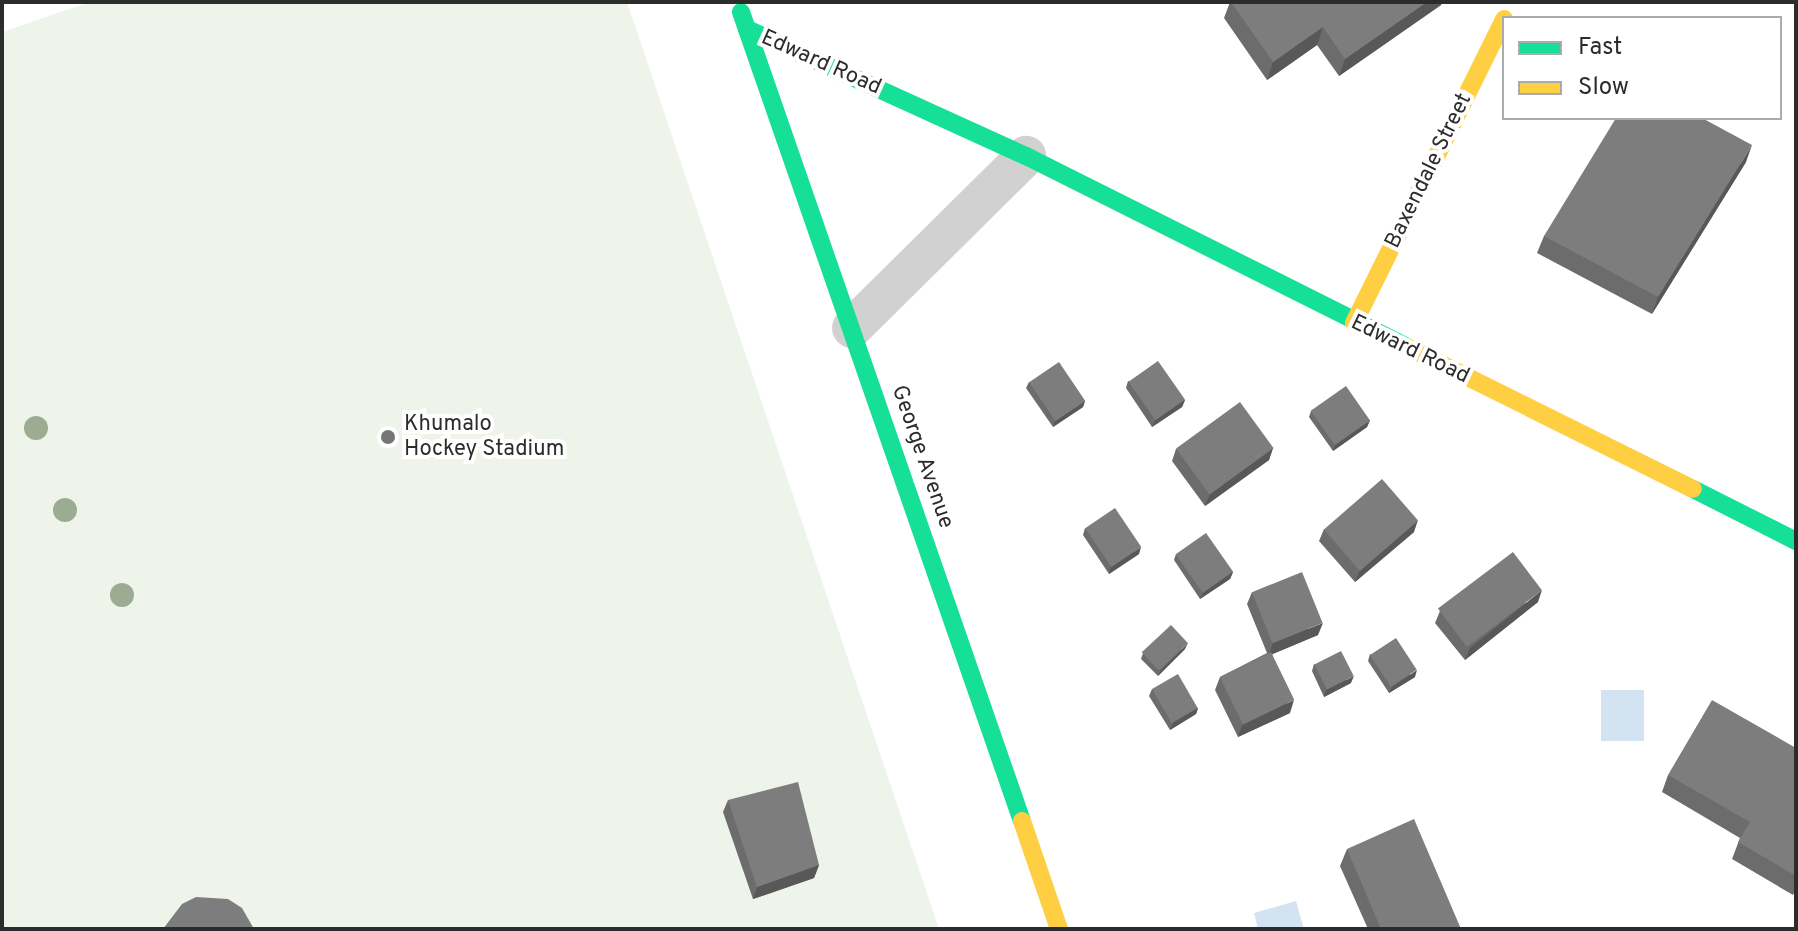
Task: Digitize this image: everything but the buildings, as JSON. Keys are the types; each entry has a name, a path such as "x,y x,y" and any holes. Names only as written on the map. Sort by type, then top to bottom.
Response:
{"street":[{"name":"George Avenue","path":"737,2 1059,929"},
{"name":"Baxendale Street","path":"1354,323 1502,23"},
{"name":"Edward Road","path":"747,29 1026,156 1354,323 1796,541"},
{"path":"852,328 1026,156"}],"shaded area":[{"name":"Khumalo Hockey Stadium","path":"90,2 627,2 939,929 2,929 2,32"}],"water":[{"path":"1601,690 1644,690 1644,741 1601,741"},
{"path":"1296,901 1304,929 1258,929 1254,913"}],"traffic: fast":[{"path":"741,12 1022,821"},
{"path":"747,29 1026,156 1407,347"},
{"path":"1693,489 1796,541"}],"traffic: slow":[{"path":"1354,323 1502,23"},
{"path":"1407,347 1693,489"},
{"path":"1022,821 1059,929"}],"place":[{"name":"Khumalo Hockey Stadium","path":"388,437"}]}
